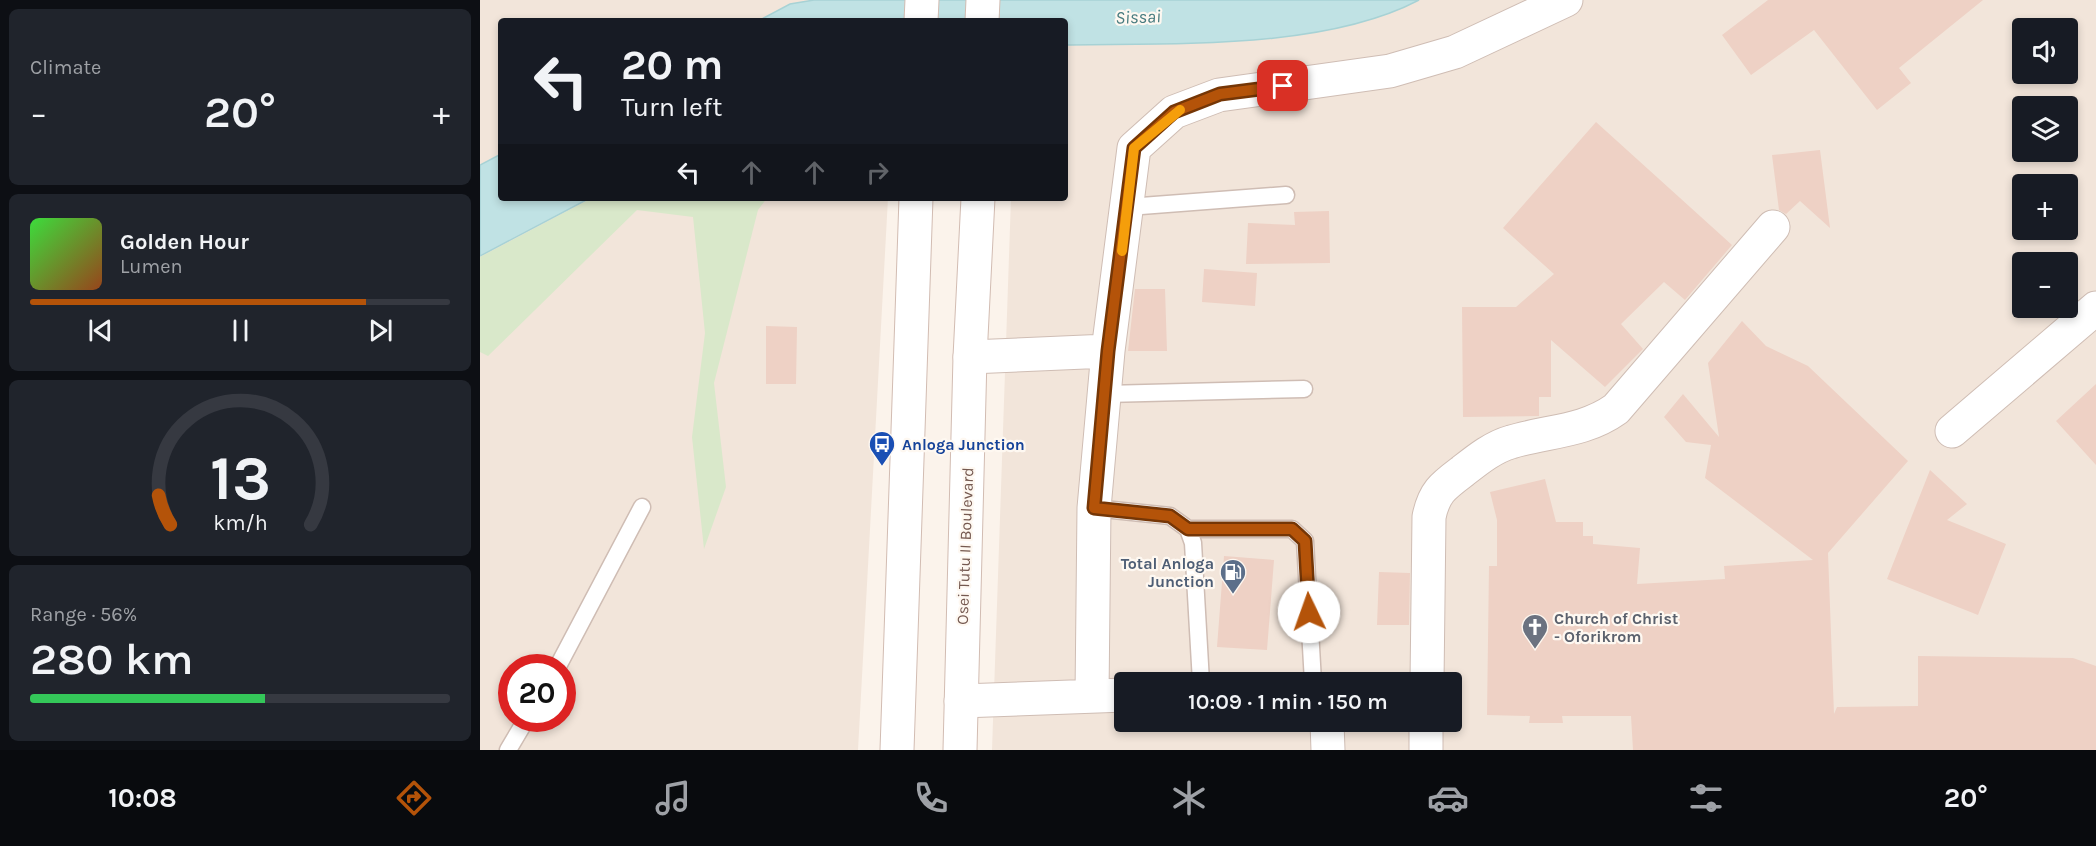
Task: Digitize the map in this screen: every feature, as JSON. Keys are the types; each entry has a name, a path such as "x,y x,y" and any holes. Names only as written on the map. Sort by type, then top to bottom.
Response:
{"street":[{"path":"921,18 922,0"},
{"path":"982,18 983,0"},
{"path":"1092,696 1094,508 1106,394 1108,351 1134,148 1174,112 1220,94 1390,71 1455,52 1566,0"},
{"path":"897,750 916,201"},
{"name":"Osei Tutu II Boulevard","path":"960,750 970,357 978,201"},
{"path":"1427,672 1429,517 1433,497 1446,483 1482,456 1509,442 1580,428 1601,420 1616,410 1773,226"},
{"path":"1952,432 2096,308"},
{"path":"970,357 1108,351"},
{"path":"961,701 1114,695"},
{"path":"1327,732 1328,750"},
{"path":"1426,732 1426,750"}],"lane":[{"path":"1128,207 1286,195"},
{"path":"1106,394 1304,389"},
{"path":"564,654 642,507"},
{"path":"1094,508 1170,516 1188,529 1193,543 1200,672"},
{"path":"1188,529 1292,529 1305,541 1312,672"},
{"path":"508,750 519,732"}],"shaded area":[{"path":"480,0 896,0 895,18 498,18 498,201 888,201 858,750 480,750"},
{"path":"1017,0 2096,0 2096,750 992,750 1011,201 1068,201 1068,18 1058,18"}],"green space":[{"path":"586,201 765,201 758,210 714,383 726,487 704,549 692,437 705,333 693,217 637,210 488,356 480,352 480,257"}],"water":[{"name":"Sissai","path":"814,0 1419,0 1381,16 1339,28 1293,36 1199,43 1068,45 1068,18 764,18 790,4"},
{"path":"498,156 498,201 584,201 480,256 480,165"}],"building":[{"path":"1768,0 1983,0 1899,68 1911,83 1877,110 1814,30 1751,75 1722,35"},
{"path":"1596,122 1732,245 1685,300 1664,282 1621,324 1643,349 1605,387 1551,340 1551,397 1539,397 1539,416 1463,417 1462,307 1516,307 1554,274 1503,228"},
{"path":"1820,150 1830,228 1800,201 1786,214 1779,210 1772,155"},
{"path":"1329,211 1330,263 1246,264 1248,223 1295,225 1294,212"},
{"path":"1204,269 1257,273 1255,306 1202,302"},
{"path":"1135,289 1165,289 1167,351 1128,351"},
{"path":"1742,321 1766,346 1808,366 1908,461 1828,553 1834,714 1837,707 1918,706 1918,656 2073,658 2096,666 2096,750 1633,750 1631,716 1562,716 1563,723 1529,723 1530,716 1487,715 1489,566 1497,566 1497,520 1490,492 1545,479 1556,522 1583,522 1583,536 1593,536 1593,544 1640,548 1637,584 1725,579 1724,566 1813,560 1705,478 1711,445 1686,442 1664,417 1683,394 1719,437 1708,363"},
{"path":"766,326 797,327 796,384 766,384"},
{"path":"2096,384 2096,465 2056,421"},
{"path":"1930,470 1967,504 1947,520 2006,544 1978,615 1887,579"},
{"path":"1224,556 1274,560 1267,650 1217,647"},
{"path":"1379,572 1410,573 1409,625 1377,625"}],"slow traffic":[{"path":"1122,251 1134,148 1174,112 1180,110"}],"place":[{"name":"Anloga Junction","path":"882,467"},
{"name":"Total Anloga Junction","path":"1233,595"},
{"name":"Church of Christ - Oforikrom","path":"1535,650"}],"route":[{"path":"1283,86 1220,94 1174,112 1134,148 1108,351 1106,394 1094,508 1170,516 1188,529 1292,529 1305,541 1309,612"}]}
